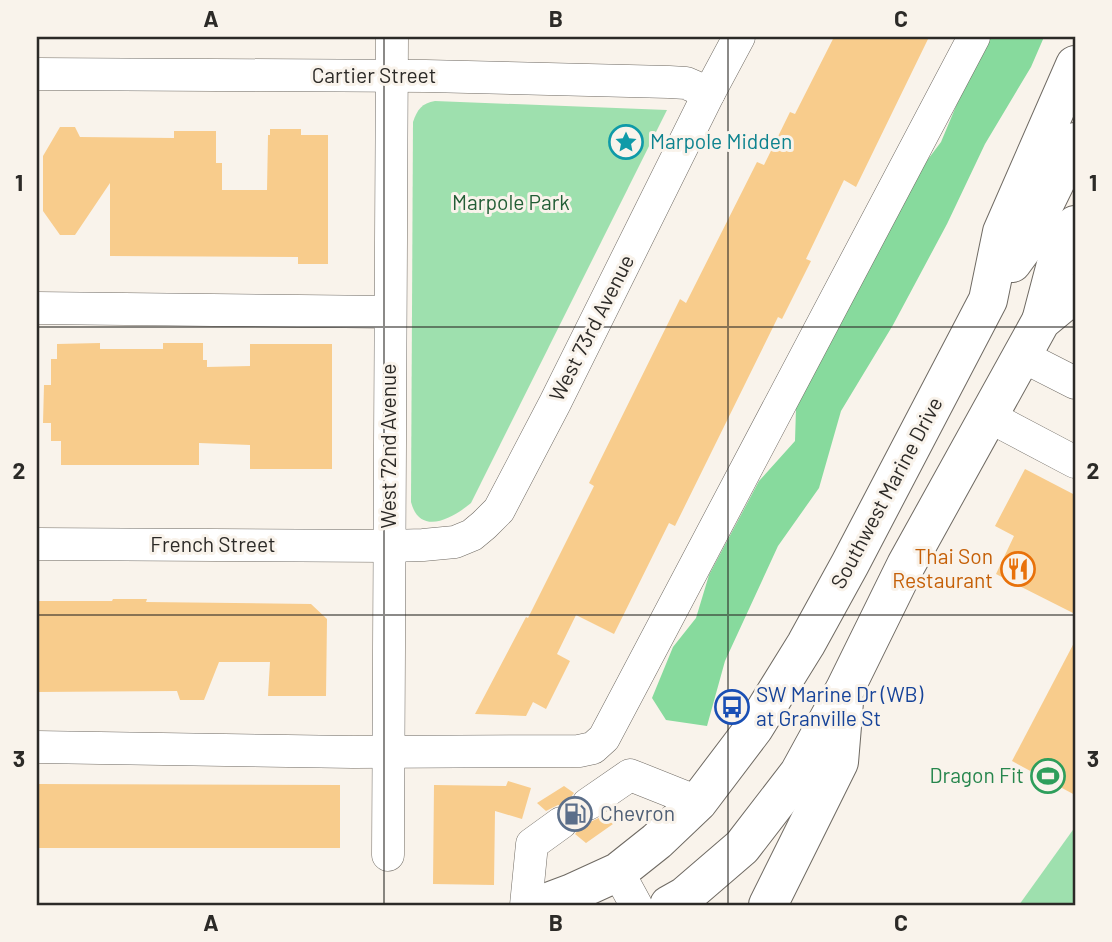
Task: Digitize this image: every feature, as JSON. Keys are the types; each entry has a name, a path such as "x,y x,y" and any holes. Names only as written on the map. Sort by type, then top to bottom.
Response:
{"main road":[{"name":"Southwest Marine Drive","path":"540,905 618,872 657,841 698,802 754,728 806,644 857,552 988,300 1002,232 1075,65"},
{"path":"988,300 1023,248 1075,142"},
{"path":"669,905 685,896 742,847 799,773 845,690 906,565 1041,321 1056,264 1075,226"},
{"path":"1041,321 1075,293"},
{"path":"768,905 839,762 845,690"}],"street":[{"name":"West 72nd Avenue","path":"388,855 392,37"},
{"name":"West 73rd Avenue","path":"389,546 455,542 472,535 499,510 739,37"},
{"path":"37,747 388,752 579,751 593,748 604,738 974,37"},
{"name":"Cartier Street","path":"37,74 391,76 685,83 709,93"},
{"path":"37,308 390,312"},
{"path":"1022,356 1075,383"},
{"path":"988,416 1075,462"},
{"name":"French Street","path":"37,544 389,546"},
{"path":"588,804 630,775 698,802"},
{"path":"526,905 533,845 561,823"},
{"path":"618,872 636,905"}],"green space":[{"path":"988,37 1044,37 1031,67 985,144 947,224 893,325 841,411 819,488 778,546 725,661 707,726 666,720 652,698 673,647 696,618 709,575 759,481 795,441 796,408 910,183 941,142 980,49"},
{"name":"Marpole Park","path":"435,101 667,110 471,503 446,519 429,522 415,513 411,502 413,122 421,108"},
{"path":"1075,827 1075,905 1019,905"}],"building":[{"path":"834,37 929,37 856,187 844,180 806,259 811,261 782,319 778,317 675,526 669,523 614,634 576,615 557,654 570,661 546,709 533,702 526,716 475,714 526,617 528,618 594,486 589,483 680,299 686,303 757,162 764,165 790,112 795,114"},
{"path":"60,127 75,127 80,137 174,138 174,131 216,131 216,163 222,163 222,190 267,190 270,129 301,129 301,135 328,135 328,264 298,264 298,257 110,256 110,183 75,235 60,235 43,211 43,156"},
{"path":"100,343 100,349 163,349 163,343 203,343 203,360 207,360 207,367 250,366 250,344 332,344 332,469 250,469 250,445 199,443 199,465 61,465 61,441 51,441 51,423 43,423 44,385 51,385 51,359 57,359 57,344"},
{"path":"1025,469 1075,495 1075,614 996,574 1014,536 995,526"},
{"path":"147,599 146,602 311,604 327,619 326,696 268,696 270,662 219,662 204,700 180,700 177,691 37,692 37,601"},
{"path":"1075,641 1075,795 1012,761"},
{"path":"508,781 531,788 522,819 495,811 494,885 433,884 434,785 506,786"},
{"path":"38,784 340,785 340,848 39,848"},
{"path":"564,786 574,793 570,808 558,805 546,811 537,803"},
{"path":"603,816 613,824 586,843 575,834 579,820 590,822"}],"place":[{"name":"Marpole Midden","path":"626,142"},
{"name":"Thai Son Restaurant","path":"1018,569"},
{"name":"SW Marine Dr (WB) at Granville St","path":"732,707"},
{"name":"Dragon Fit","path":"1048,776"},
{"name":"Chevron","path":"575,814"}]}
